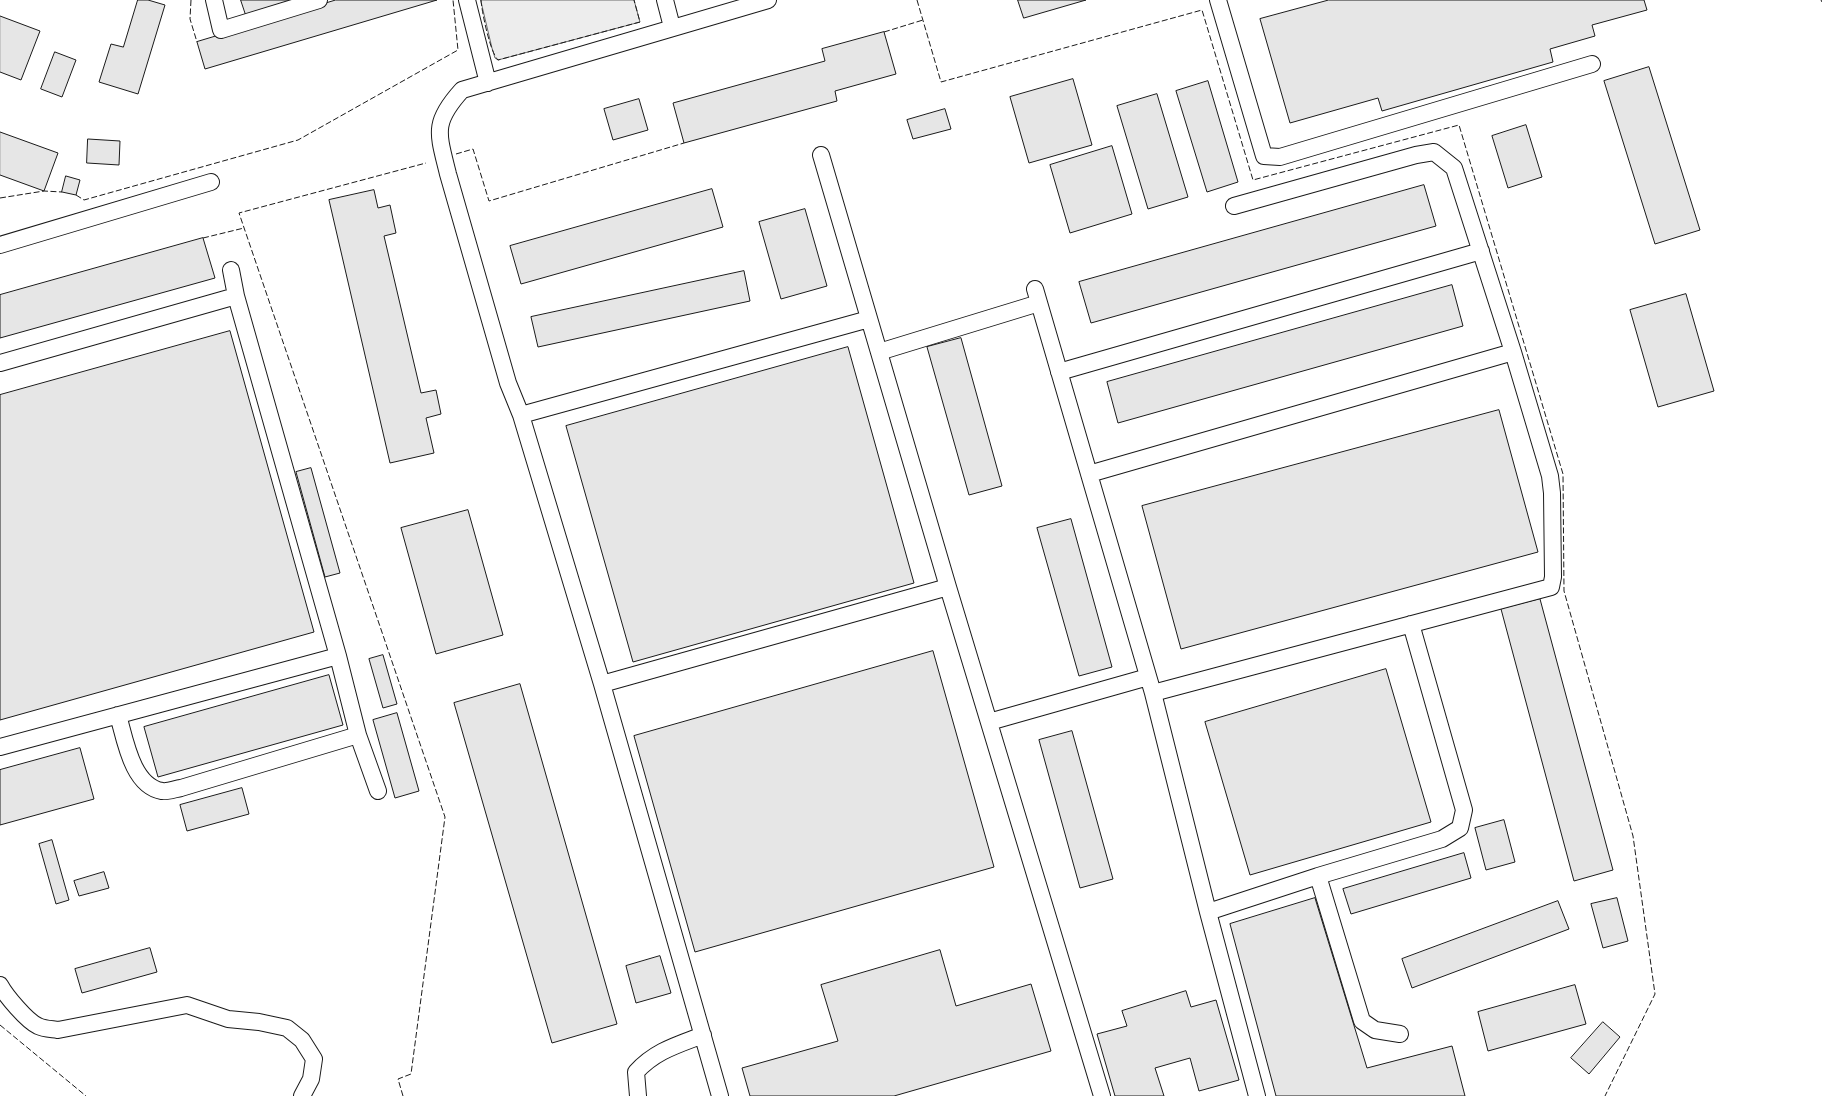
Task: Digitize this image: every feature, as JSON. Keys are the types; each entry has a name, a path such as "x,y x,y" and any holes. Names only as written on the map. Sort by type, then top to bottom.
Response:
{"street":[{"path":"214,0 221,30 319,0"},
{"path":"468,0 488,83"},
{"path":"665,0 672,27"},
{"path":"720,1096 602,684 521,415 508,383 441,146 439,126 447,107 462,90 768,0"},
{"path":"1218,0 1264,156 1280,157 1592,64"},
{"path":"1153,693 1552,587 1552,493 1550,476 1513,352 1454,168 1434,152 1416,155 1234,206"},
{"path":"821,155 948,587 1102,1096"},
{"path":"0,245 211,182"},
{"path":"1059,372 1481,251"},
{"path":"231,270 236,296 338,656 358,735 378,791"},
{"path":"0,363 236,296"},
{"path":"879,352 1037,296 1153,693 1257,1096"},
{"path":"521,415 869,319"},
{"path":"1089,474 1513,352"},
{"path":"602,684 948,587"},
{"path":"1208,912 1318,876 1442,839 1460,828 1464,810 1411,624"},
{"path":"0,748 338,656"},
{"path":"989,722 1148,677"},
{"path":"118,715 129,754 138,774 148,786 162,791 181,788 358,735"},
{"path":"1318,876 1362,1021 1375,1030 1400,1034"},
{"path":"0,985 4,993 23,1014 38,1026 58,1030 187,1005 228,1018 287,1028 302,1040 314,1059 311,1079 302,1096"},
{"path":"638,1096 636,1072 647,1060 668,1048 703,1035"}],"shaded area":[{"path":"481,0 634,0 640,22 498,60 495,58 492,48"}],"building":[{"path":"138,0 148,0 165,5 138,94 99,82 111,44 123,47"},
{"path":"241,0 294,0 246,15"},
{"path":"336,0 437,0 205,69 197,42"},
{"path":"1018,0 1086,0 1024,18"},
{"path":"1329,0 1644,0 1647,10 1592,25 1595,36 1550,49 1553,62 1382,111 1378,98 1290,123 1260,19"},
{"path":"0,16 40,31 21,80 0,72"},
{"path":"884,32 896,74 835,91 837,101 684,143 673,103 825,61 822,49"},
{"path":"55,52 76,60 62,97 41,89"},
{"path":"1649,67 1700,230 1655,244 1604,81"},
{"path":"1073,79 1092,145 1029,163 1010,97"},
{"path":"1208,81 1238,182 1207,192 1176,91"},
{"path":"1157,94 1188,197 1148,209 1117,106"},
{"path":"639,99 648,130 613,140 604,109"},
{"path":"945,109 951,129 913,139 907,120"},
{"path":"1526,125 1542,177 1508,188 1492,136"},
{"path":"0,132 58,153 44,191 0,175"},
{"path":"88,139 120,141 119,165 87,163"},
{"path":"1112,146 1132,214 1070,233 1050,165"},
{"path":"66,176 80,180 76,195 62,192"},
{"path":"1424,185 1436,226 1091,323 1079,282"},
{"path":"712,189 723,227 521,284 510,246"},
{"path":"374,190 378,208 390,205 396,233 384,236 421,393 436,390 441,414 426,418 434,453 390,463 329,200"},
{"path":"805,209 827,286 781,299 759,222"},
{"path":"203,238 215,278 0,338 0,295"},
{"path":"744,271 750,301 538,347 531,317"},
{"path":"1452,285 1463,326 1118,423 1107,382"},
{"path":"1686,294 1714,391 1658,407 1630,310"},
{"path":"230,331 314,632 0,720 0,395"},
{"path":"961,338 1002,486 969,495 927,347"},
{"path":"848,347 914,583 633,662 566,426"},
{"path":"1499,410 1538,552 1181,649 1142,506"},
{"path":"311,468 340,573 325,577 296,472"},
{"path":"468,510 503,635 436,654 401,528"},
{"path":"1071,519 1112,667 1079,676 1037,528"},
{"path":"1540,599 1613,870 1574,881 1501,609"},
{"path":"933,651 994,867 695,952 634,736"},
{"path":"383,655 397,704 383,708 369,659"},
{"path":"1386,669 1431,822 1250,875 1205,722"},
{"path":"329,675 343,725 158,777 144,727"},
{"path":"520,684 617,1024 552,1043 454,703"},
{"path":"397,713 419,791 395,798 373,720"},
{"path":"1072,731 1113,879 1080,888 1039,740"},
{"path":"80,748 94,799 0,825 0,770"},
{"path":"242,788 249,814 187,831 180,805"},
{"path":"1504,820 1515,862 1486,870 1475,828"},
{"path":"52,840 69,900 56,904 39,844"},
{"path":"1464,853 1471,878 1351,914 1343,889"},
{"path":"104,872 109,888 79,896 74,881"},
{"path":"1315,898 1367,1068 1452,1046 1465,1096 1276,1096 1230,924"},
{"path":"1617,898 1628,941 1603,948 1591,904"},
{"path":"1558,901 1569,929 1412,988 1402,959"},
{"path":"150,948 157,972 82,993 75,969"},
{"path":"940,950 956,1006 1031,984 1051,1051 894,1096 750,1096 742,1068 838,1041 821,985"},
{"path":"660,956 671,993 636,1003 626,966"},
{"path":"1575,985 1586,1024 1488,1051 1478,1012"},
{"path":"1186,991 1191,1007 1216,1000 1239,1080 1199,1091 1190,1058 1155,1068 1164,1096 1115,1096 1097,1034 1127,1026 1122,1011"},
{"path":"1603,1022 1620,1037 1589,1074 1571,1058"}],"fence":[{"path":"191,0 190,19 197,42"},
{"path":"76,195 84,200 298,140 458,50 453,0"},
{"path":"481,0 489,41 498,60 640,22 634,0"},
{"path":"917,0 941,82 1202,10 1253,180 1459,125 1563,474 1564,591 1633,836 1655,994 1605,1096"},
{"path":"884,32 923,20"},
{"path":"456,154 473,149 489,201 684,143"},
{"path":"403,1096 398,1079 411,1074 445,817 239,213 426,163"},
{"path":"0,198 44,191 62,192"},
{"path":"203,238 244,228"},
{"path":"0,1025 86,1096"}]}
